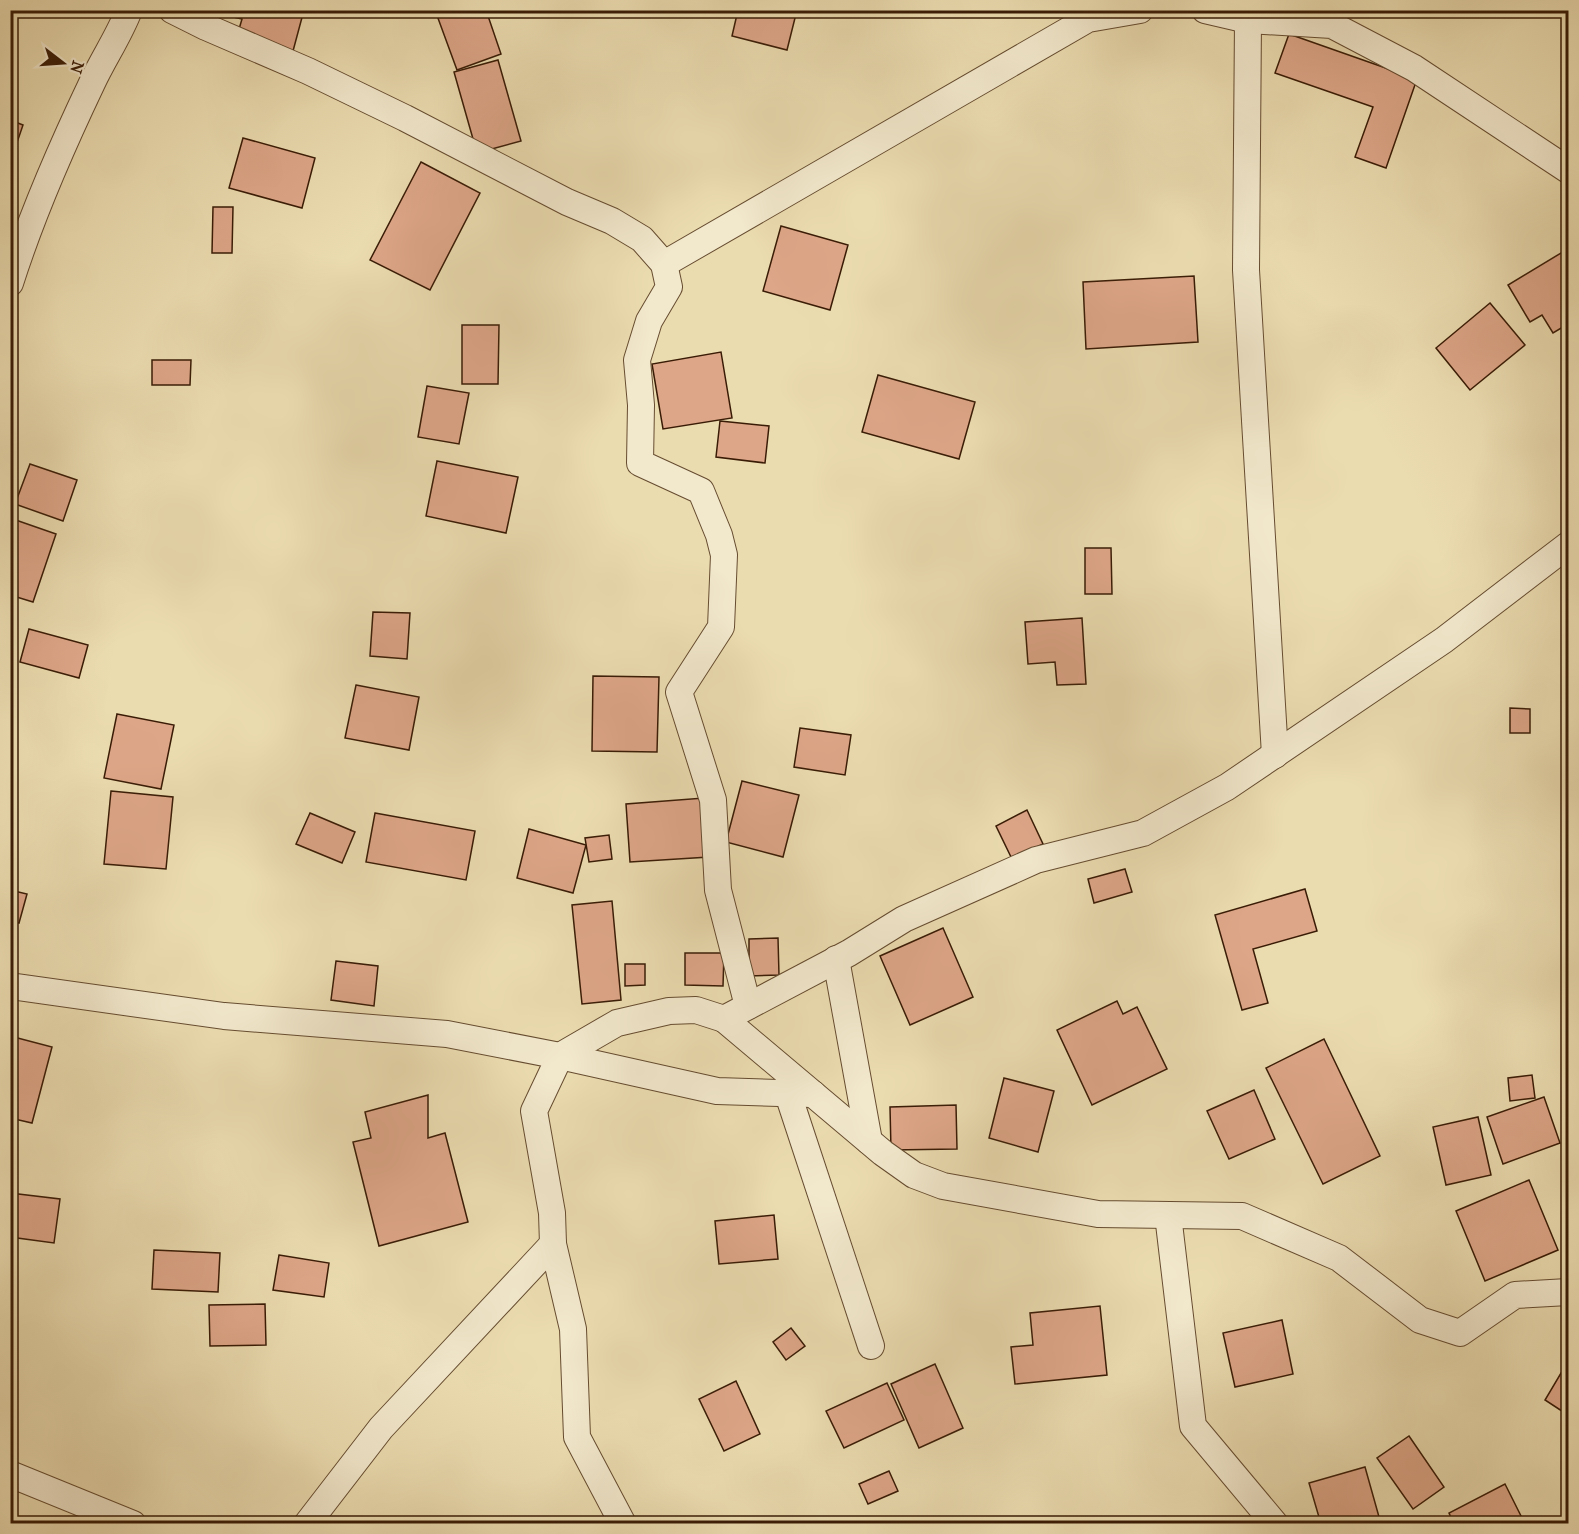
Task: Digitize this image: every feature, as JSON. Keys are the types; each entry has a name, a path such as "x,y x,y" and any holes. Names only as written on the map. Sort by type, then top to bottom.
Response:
{"street":[{"path":"10,283 59,152 98,70 119,35 129,10"},
{"path":"172,10 308,71 405,118 567,202 612,221 642,239 664,264 669,287 649,321 637,360 641,405 640,463 701,491 719,535 723,555 721,627 679,692 713,800 718,890 748,1006"},
{"path":"664,264 1088,19 1140,10"},
{"path":"1205,10 1248,20 1332,25 1414,68 1569,170"},
{"path":"1248,20 1246,270 1275,755"},
{"path":"723,1019 849,953 904,919 1036,860 1143,833 1227,787 1444,640 1569,545"},
{"path":"837,959 869,1141"},
{"path":"10,986 224,1016 447,1034 560,1056 717,1091 813,1094"},
{"path":"623,1524 577,1437 573,1329 553,1244 552,1213 534,1111 560,1056 617,1023 669,1011 696,1010 723,1019 869,1141 914,1175 943,1186 1098,1214 1242,1216 1339,1258 1420,1320 1460,1333 1515,1295 1569,1292"},
{"path":"788,1094 871,1346"},
{"path":"1168,1215 1193,1426 1275,1524"},
{"path":"307,1524 381,1428 553,1244"},
{"path":"10,1473 133,1524"}],"building":[{"path":"221,10 304,10 293,51 237,36 242,19 220,14"},
{"path":"435,10 486,10 501,54 457,70"},
{"path":"738,10 797,10 787,50 732,36"},
{"path":"1289,34 1417,79 1386,168 1355,157 1373,107 1275,73"},
{"path":"498,60 521,141 477,153 454,72"},
{"path":"10,120 23,125 10,163"},
{"path":"243,138 315,158 302,208 229,188"},
{"path":"421,162 480,193 430,290 370,260"},
{"path":"213,207 233,207 232,253 212,253"},
{"path":"781,226 848,245 830,310 763,291"},
{"path":"1566,250 1568,255 1568,324 1553,333 1542,315 1530,322 1508,285"},
{"path":"1194,276 1198,342 1086,349 1083,282"},
{"path":"1490,303 1525,345 1470,390 1436,348"},
{"path":"462,325 499,325 498,384 462,384"},
{"path":"721,352 732,418 663,429 652,364"},
{"path":"152,360 191,360 190,385 152,385"},
{"path":"878,375 975,402 959,459 862,432"},
{"path":"427,386 469,393 459,444 418,437"},
{"path":"720,421 769,426 765,463 716,457"},
{"path":"437,461 518,477 506,533 426,516"},
{"path":"30,464 77,480 63,521 15,504"},
{"path":"10,518 56,534 33,602 10,595"},
{"path":"1085,548 1111,548 1112,594 1085,594"},
{"path":"373,612 410,613 407,659 370,656"},
{"path":"1082,618 1086,684 1057,685 1055,662 1028,664 1025,622"},
{"path":"29,629 88,645 79,678 20,662"},
{"path":"593,676 659,677 657,752 592,751"},
{"path":"356,685 419,697 409,750 345,738"},
{"path":"1510,708 1530,709 1530,733 1510,733"},
{"path":"117,714 174,725 161,789 104,778"},
{"path":"800,728 851,735 845,775 794,767"},
{"path":"742,781 799,795 783,857 726,842"},
{"path":"111,791 173,797 166,869 104,864"},
{"path":"704,798 709,857 630,862 626,804"},
{"path":"1027,810 1043,844 1012,859 996,826"},
{"path":"310,813 355,832 342,863 296,844"},
{"path":"375,813 475,831 466,880 366,862"},
{"path":"529,829 586,845 573,893 517,878"},
{"path":"609,835 612,859 589,862 585,838"},
{"path":"1125,869 1132,892 1094,903 1088,879"},
{"path":"1305,889 1317,931 1253,949 1268,1003 1242,1010 1215,915"},
{"path":"10,890 27,894 19,923 10,921"},
{"path":"612,901 621,1000 582,1004 572,905"},
{"path":"943,928 973,997 910,1025 880,956"},
{"path":"778,938 779,975 749,976 749,939"},
{"path":"685,953 724,953 723,986 685,985"},
{"path":"336,961 378,966 374,1006 331,1000"},
{"path":"625,964 645,964 645,985 625,986"},
{"path":"1117,1001 1123,1014 1137,1007 1167,1069 1092,1105 1057,1030"},
{"path":"10,1036 52,1047 32,1123 10,1118"},
{"path":"1324,1039 1380,1156 1323,1184 1266,1068"},
{"path":"1532,1075 1535,1098 1510,1101 1508,1078"},
{"path":"1004,1078 1054,1091 1038,1152 989,1138"},
{"path":"1254,1090 1275,1139 1229,1159 1207,1111"},
{"path":"428,1095 428,1138 445,1133 468,1222 379,1246 353,1142 371,1138 365,1112"},
{"path":"1544,1097 1560,1143 1503,1164 1487,1117"},
{"path":"956,1105 957,1149 891,1150 890,1107"},
{"path":"1478,1117 1491,1175 1446,1185 1433,1127"},
{"path":"1529,1180 1558,1250 1485,1281 1456,1211"},
{"path":"10,1193 60,1199 54,1243 10,1237"},
{"path":"774,1215 778,1259 719,1264 715,1221"},
{"path":"154,1250 220,1253 218,1292 152,1289"},
{"path":"279,1255 329,1263 324,1297 273,1290"},
{"path":"265,1304 266,1345 210,1346 209,1305"},
{"path":"1100,1306 1107,1375 1015,1384 1011,1347 1033,1345 1030,1313"},
{"path":"1282,1320 1293,1374 1235,1387 1223,1333"},
{"path":"791,1328 805,1346 786,1360 773,1342"},
{"path":"935,1364 963,1428 919,1448 891,1384"},
{"path":"1564,1368 1568,1370 1568,1415 1545,1400"},
{"path":"736,1381 760,1434 724,1451 699,1399"},
{"path":"887,1383 904,1420 844,1448 826,1411"},
{"path":"1409,1436 1444,1487 1413,1509 1377,1458"},
{"path":"1365,1467 1381,1524 1321,1524 1309,1483"},
{"path":"889,1471 898,1491 868,1504 859,1484"},
{"path":"1505,1484 1525,1524 1454,1524 1449,1513"},
{"path":"1249,1518 1250,1524 1211,1524"}]}
